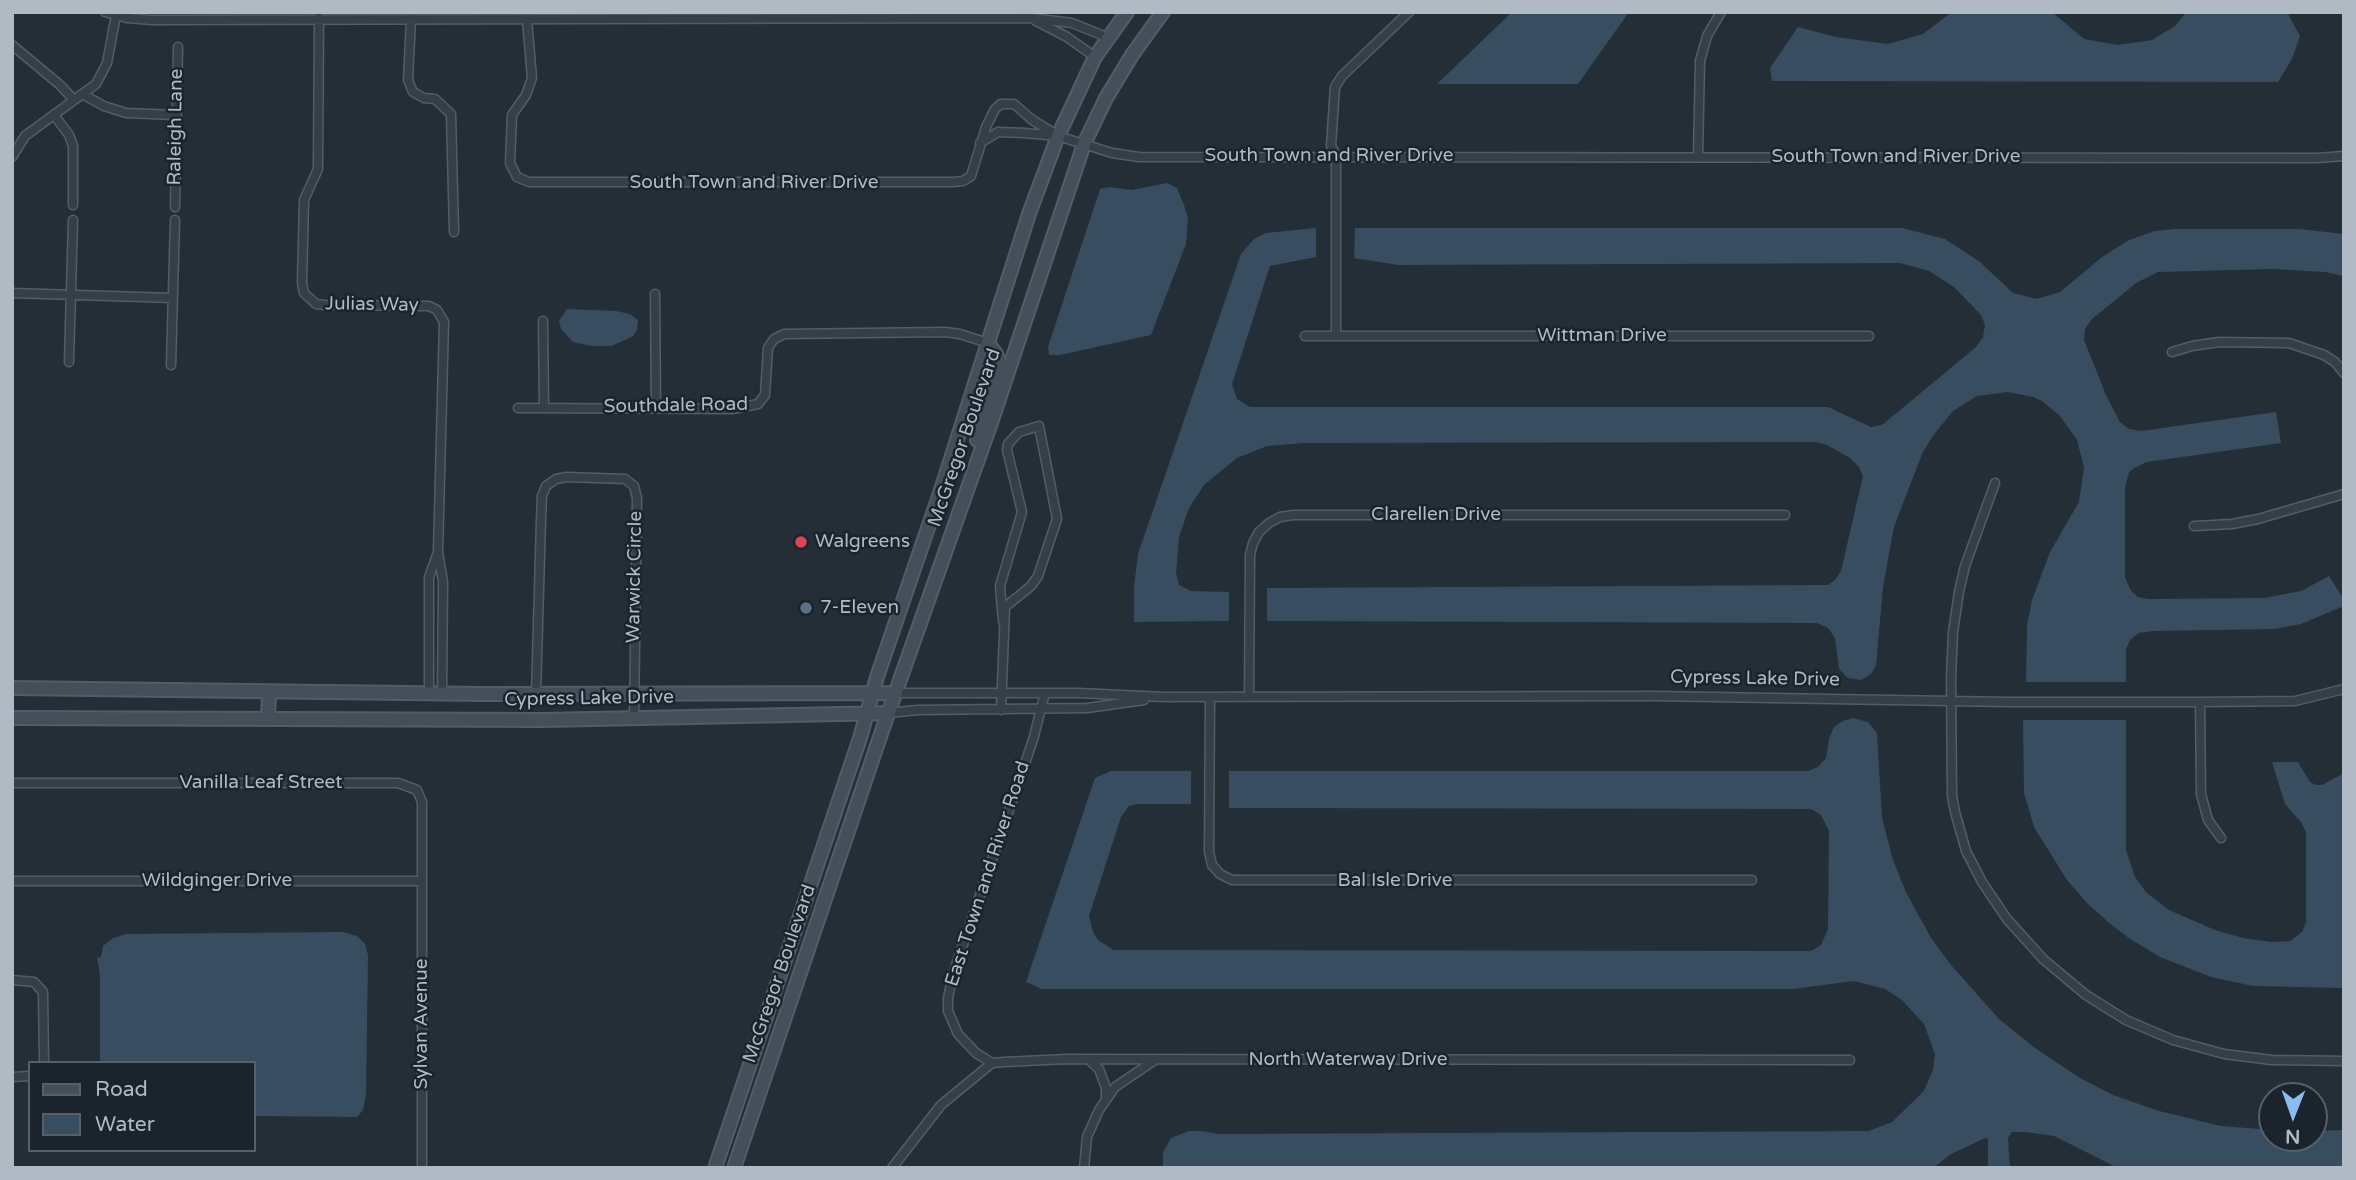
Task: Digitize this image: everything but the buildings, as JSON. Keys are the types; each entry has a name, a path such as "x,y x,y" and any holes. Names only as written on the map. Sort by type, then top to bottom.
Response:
{"main road":[{"name":"McGregor Boulevard","path":"715,1168 867,713 1029,214 1058,136 1095,57 1127,12"},
{"name":"McGregor Boulevard","path":"734,1168 1084,144 1106,98 1163,12"},
{"path":"974,472 973,455 1000,363 988,343"},
{"name":"Cypress Lake Drive","path":"12,688 536,694 896,693"},
{"path":"268,718 269,692"},
{"name":"Cypress Lake Drive","path":"12,718 634,718 889,713"}],"street":[{"path":"105,12 152,20 223,15 411,19 1031,18 1072,23 1109,38"},
{"path":"1336,335 1336,156 1331,145 1332,99 1342,76 1409,12"},
{"path":"1698,156 1700,61 1707,36 1721,12"},
{"path":"12,157 25,136 96,84 103,74 110,51 116,15"},
{"name":"Julias Way","path":"319,16 318,169 304,200 304,293 316,303 429,306 442,316 445,332 438,552 443,582 435,693"},
{"path":"1031,18 1067,37 1095,57"},
{"path":"411,19 408,80 413,92 424,98 435,99 451,114 454,133 454,232"},
{"name":"South Town and River Drive","path":"527,19 532,78 526,95 512,115 510,168 522,181 538,183 953,182 971,176 980,143 998,132 1058,136 1112,153 1139,157 2344,156"},
{"path":"12,45 74,100"},
{"name":"Raleigh Lane","path":"175,207 178,47"},
{"path":"82,94 104,106 126,113 175,115"},
{"path":"980,143 995,109 1001,104 1014,104 1031,119 1058,136"},
{"path":"54,115 69,135 73,146 73,205"},
{"path":"69,362 73,220"},
{"path":"171,365 174,220"},
{"path":"12,293 173,298"},
{"path":"655,294 656,408"},
{"path":"543,321 544,408"},
{"name":"Southdale Road","path":"518,408 733,409 758,404 765,395 768,348 774,339 784,334 945,332 988,343"},
{"name":"Wittman Drive","path":"1305,335 1868,336"},
{"path":"2172,352 2219,342 2289,342 2324,355 2343,371"},
{"path":"1001,710 1003,621 1000,586 1023,512 1007,450 1008,444 1019,432 1039,426 1057,519 1038,576 1031,586 1005,607 1003,621"},
{"name":"Warwick Circle","path":"536,694 542,496 547,486 556,479 625,479 634,486 637,498 634,718"},
{"path":"1995,483 1965,566 1956,605 1952,796 1962,839 1971,862 2000,910 2043,959 2062,977 2112,1012 2197,1048 2250,1058 2344,1061"},
{"path":"2194,526 2232,524 2258,519 2344,494"},
{"name":"Clarellen Drive","path":"1249,696 1250,555 1259,532 1280,517 1785,515"},
{"name":"Julias Way","path":"435,693 429,577 438,552"},
{"name":"Cypress Lake Drive","path":"896,693 1002,692 1164,697 1734,697 2200,702 2295,701 2344,689"},
{"name":"East Town and River Road","path":"992,1063 976,1053 958,1034 952,1023 948,998 953,974 1045,693"},
{"name":"Cypress Lake Drive","path":"889,713 917,710 1087,708 1164,697"},
{"name":"Bal Isle Drive","path":"1210,697 1209,852 1212,864 1220,874 1232,880 1752,880"},
{"path":"2200,702 2201,794 2208,820 2221,838"},
{"name":"Vanilla Leaf Street","path":"12,783 398,783 417,790 422,802 422,881"},
{"name":"Wildginger Drive","path":"12,881 422,881"},
{"name":"Sylvan Avenue","path":"422,881 422,1168"},
{"path":"12,980 34,982 43,992 44,1061"},
{"name":"North Waterway Drive","path":"992,1063 1040,1060 1850,1060"},
{"path":"1089,1060 1099,1069 1106,1088 1106,1100"},
{"path":"1084,1168 1087,1137 1092,1122 1106,1100 1115,1087 1155,1060"},
{"path":"892,1168 941,1105 992,1063"}],"water":[{"path":"1512,12 1629,12 1578,84 1437,84"},
{"path":"1952,12 2052,12 2084,39 2118,45 2152,40 2175,26 2186,12 2287,12 2300,36 2292,59 2278,82 1772,81 1770,68 1798,27 1836,37 1888,44 1923,34"},
{"path":"1167,183 1177,188 1184,205 1188,218 1186,244 1151,335 1060,355 1049,355 1048,347 1100,189 1110,187 1132,190"},
{"path":"1316,228 1316,257 1270,266 1232,384 1237,399 1250,407 1828,407 1871,427 1882,425 1976,347 1983,337 1985,325 1981,315 1954,287 1929,271 1900,263 1398,265 1354,258 1355,228 1902,228 1945,239 1980,262 2013,293 2037,299 2060,292 2102,257 2129,240 2155,231 2299,229 2344,234 2344,276 2325,272 2273,269 2158,272 2136,283 2091,320 2085,329 2084,340 2106,395 2120,422 2129,429 2141,431 2276,412 2281,443 2147,462 2129,472 2125,488 2125,577 2131,591 2138,597 2148,599 2264,598 2301,591 2329,576 2344,600 2344,606 2301,624 2275,629 2139,633 2130,640 2126,649 2126,682 2026,682 2027,625 2032,600 2050,552 2079,502 2084,467 2077,440 2060,416 2042,401 2008,392 1977,396 1953,411 1922,454 1894,527 1883,587 1876,666 1871,674 1861,680 1848,678 1839,669 1835,638 1828,628 1817,623 1267,621 1267,588 1828,585 1841,571 1863,476 1850,458 1816,442 1303,443 1267,446 1237,458 1204,485 1189,508 1179,537 1176,573 1179,585 1191,591 1229,592 1229,621 1134,622 1138,554 1241,254 1254,239 1266,233"},
{"path":"567,309 630,314 638,320 637,330 632,337 611,346 573,342 561,329 559,321"},
{"path":"1853,718 1868,722 1877,733 1882,818 1893,860 1906,892 1931,938 1999,1019 2035,1048 2080,1078 2113,1095 2159,1111 2221,1126 2258,1129 2258,1152 2328,1152 2328,1131 2344,1130 2344,1168 2118,1168 2054,1136 2012,1132 2008,1138 2010,1168 1988,1168 1988,1139 1985,1138 1951,1154 1933,1168 1163,1168 1163,1152 1171,1138 1189,1131 1220,1134 1869,1131 1892,1122 1924,1091 1933,1070 1935,1054 1924,1024 1902,1000 1885,989 1854,981 1793,989 1042,989 1026,982 1095,778 1111,771 1191,771 1191,804 1137,804 1129,806 1121,817 1089,916 1098,940 1114,950 1811,951 1821,945 1828,929 1829,831 1821,815 1811,809 1229,808 1229,771 1808,771 1818,767 1826,758 1834,727"},
{"path":"2023,720 2126,720 2126,850 2135,877 2147,893 2169,910 2215,930 2243,938 2272,942 2290,941 2302,932 2306,922 2306,832 2285,804 2272,762 2298,762 2310,782 2316,785 2322,785 2344,773 2344,988 2253,986 2211,977 2160,957 2108,922 2067,880 2034,827 2024,793"},
{"path":"343,932 357,936 365,944 368,955 366,1095 363,1110 357,1117 256,1116 256,1061 100,1061 100,974 97,958 101,957 103,946 113,938 126,934"}],"place":[{"name":"Walgreens","path":"801,542"},
{"name":"7-Eleven","path":"806,608"}]}
